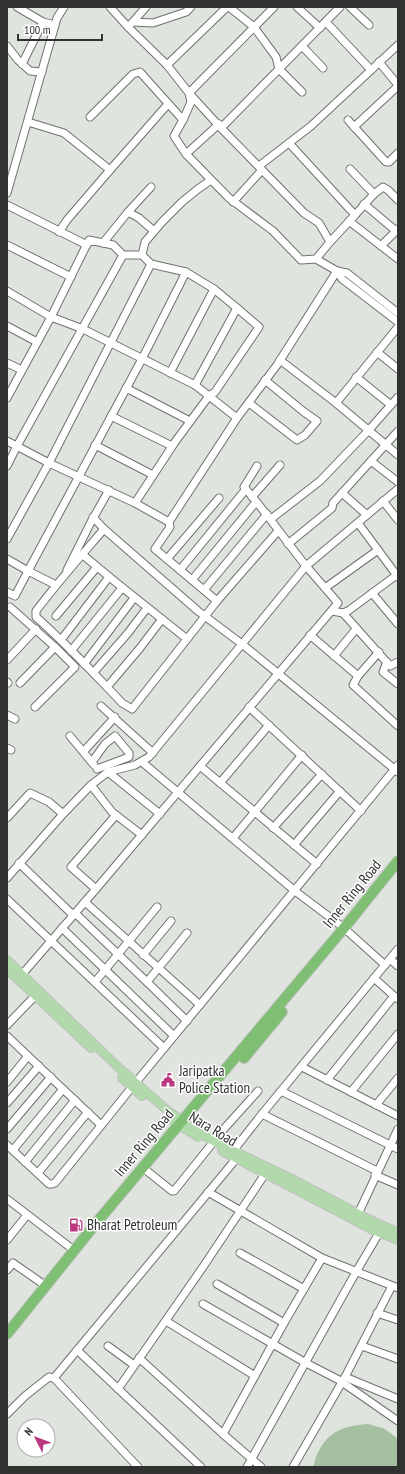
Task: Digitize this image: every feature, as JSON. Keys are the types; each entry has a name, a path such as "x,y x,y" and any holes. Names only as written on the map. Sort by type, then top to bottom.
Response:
{"highway":[{"name":"Inner Ring Road","path":"7,1334 74,1251 183,1125 260,1040 346,931 398,861"},
{"name":"Inner Ring Road","path":"346,931 398,871"},
{"name":"Inner Ring Road","path":"7,1342 183,1125"}],"main road":[{"name":"Nara Road","path":"7,960 35,996 134,1085 183,1125 236,1159 379,1233 398,1240"},
{"name":"Nara Road","path":"7,969 20,977 134,1085"},
{"name":"Nara Road","path":"212,1143 233,1151 290,1178 358,1214 398,1232"}],"street":[{"path":"17,7 43,22 55,25"},
{"path":"7,193 57,18 64,7"},
{"path":"110,7 167,65 189,93 260,168 304,213 319,224 330,242"},
{"path":"128,27 146,7"},
{"path":"134,22 153,23 186,12 191,7"},
{"path":"238,7 256,25 276,57 279,69 302,92"},
{"path":"189,93 274,7"},
{"path":"297,7 320,28"},
{"path":"186,154 220,126 340,7"},
{"path":"350,7 369,25"},
{"path":"167,65 224,8 256,25"},
{"path":"22,64 43,22"},
{"path":"326,22 371,70"},
{"path":"233,202 260,168 311,126 398,45"},
{"path":"7,46 30,71 42,72"},
{"path":"302,46 323,68"},
{"path":"354,127 398,85 379,62"},
{"path":"90,117 133,74 140,72 183,120"},
{"path":"189,93 191,102 174,136 186,154 233,202 273,231 301,260 316,259 337,271 347,273 398,313"},
{"path":"60,232 66,220 168,104"},
{"path":"348,120 386,162 398,153"},
{"path":"28,122 64,133 110,170"},
{"path":"289,143 355,215"},
{"path":"350,169 374,194"},
{"path":"142,255 145,242 154,232 182,202 211,180"},
{"path":"103,243 151,187"},
{"path":"316,259 364,204 383,187 397,198"},
{"path":"364,204 397,230 381,246"},
{"path":"7,205 86,245"},
{"path":"128,212 139,218 154,232"},
{"path":"349,221 398,259"},
{"path":"7,398 51,317 89,240 113,245 123,255 142,255 151,264 186,272 214,289 259,326 215,392 209,396 190,420 135,503"},
{"path":"7,245 71,277"},
{"path":"7,466 123,255"},
{"path":"7,539 112,343 151,264"},
{"path":"337,271 342,279 398,322"},
{"path":"217,601 155,549 170,527 169,522 237,418 280,360 337,271"},
{"path":"35,708 75,667 36,630 8,610 142,359 186,272"},
{"path":"170,373 214,289"},
{"path":"7,291 51,317 83,329 195,385 237,418"},
{"path":"195,385 237,308"},
{"path":"7,326 37,342"},
{"path":"336,403 398,327"},
{"path":"377,352 398,369"},
{"path":"280,360 336,403 398,455"},
{"path":"7,363 22,370"},
{"path":"356,377 391,405"},
{"path":"249,402 297,440 306,435 317,421 265,380"},
{"path":"126,388 190,420"},
{"path":"204,590 269,516 320,481 398,397"},
{"path":"111,416 172,446"},
{"path":"288,544 332,508 333,503 398,432"},
{"path":"7,441 49,463 135,503 169,522"},
{"path":"95,445 153,475"},
{"path":"371,461 398,482"},
{"path":"192,580 280,465"},
{"path":"20,977 179,792 338,603 288,544 269,516 244,487 257,466"},
{"path":"180,570 246,489"},
{"path":"66,576 68,566 108,490"},
{"path":"7,878 63,814 91,785 105,774 140,762 153,752 306,566 398,490"},
{"path":"342,493 367,515"},
{"path":"167,559 218,498"},
{"path":"383,501 398,520"},
{"path":"7,1145 49,1184 55,1183 164,1048 361,810 397,769 242,644 198,611 93,518"},
{"path":"343,614 398,575 358,523"},
{"path":"104,529 66,576 56,585 36,611 36,617 62,640 70,651 94,672 122,703 132,709 217,601 278,531"},
{"path":"325,588 378,550"},
{"path":"83,555 109,578 186,639"},
{"path":"7,559 56,585"},
{"path":"56,616 97,567"},
{"path":"62,640 109,578"},
{"path":"70,651 122,588"},
{"path":"7,592 15,596"},
{"path":"372,593 398,624"},
{"path":"84,664 134,598"},
{"path":"94,672 128,633 147,608"},
{"path":"332,611 343,614 379,652 390,666 398,662"},
{"path":"107,687 162,619"},
{"path":"334,656 356,629"},
{"path":"7,660 36,630"},
{"path":"310,635 358,676"},
{"path":"20,683 55,647"},
{"path":"379,652 353,684 398,726"},
{"path":"387,662 383,672 398,684"},
{"path":"101,706 153,752"},
{"path":"249,707 302,754 361,810"},
{"path":"7,715 15,719"},
{"path":"84,751 114,716"},
{"path":"220,783 269,725"},
{"path":"70,736 84,751 97,769 160,814"},
{"path":"92,762 105,744 115,736 129,753 129,757"},
{"path":"234,838 302,754"},
{"path":"97,769 129,757 140,762 179,792 295,891 387,962 398,966"},
{"path":"200,766 317,864"},
{"path":"274,828 322,774"},
{"path":"91,785 112,812 142,835"},
{"path":"294,845 340,791"},
{"path":"7,818 30,793 49,802 63,814"},
{"path":"96,889 71,867 116,815"},
{"path":"19,863 187,1021"},
{"path":"7,899 164,1048"},
{"path":"85,902 200,1005"},
{"path":"95,982 157,908"},
{"path":"143,955 171,921"},
{"path":"62,928 174,1036"},
{"path":"146,982 187,934"},
{"path":"233,1151 398,949"},
{"path":"327,1080 396,998 374,978"},
{"path":"7,1025 35,996"},
{"path":"351,1092 398,1034"},
{"path":"7,1036 101,1125"},
{"path":"7,1082 28,1056"},
{"path":"7,1103 39,1066"},
{"path":"302,1067 398,1116"},
{"path":"7,1129 51,1077"},
{"path":"376,1105 398,1078"},
{"path":"13,1150 63,1089"},
{"path":"147,1171 174,1191 212,1143 258,1091"},
{"path":"281,1091 398,1149"},
{"path":"25,1162 75,1100"},
{"path":"38,1173 88,1112"},
{"path":"262,1114 398,1185"},
{"path":"358,1214 398,1129"},
{"path":"54,1378 236,1159"},
{"path":"118,1389 166,1321 265,1174"},
{"path":"208,1192 322,1258 395,1287 377,1313 362,1346 293,1467"},
{"path":"8,1202 28,1215 74,1251"},
{"path":"7,1240 28,1215"},
{"path":"247,1467 379,1233"},
{"path":"240,1253 304,1289"},
{"path":"223,1434 272,1344 322,1258"},
{"path":"7,1270 10,1260 46,1286"},
{"path":"217,1284 284,1323"},
{"path":"203,1304 306,1363 343,1380 398,1399"},
{"path":"377,1313 398,1320"},
{"path":"166,1321 255,1376"},
{"path":"108,1346 134,1365"},
{"path":"362,1346 398,1359"},
{"path":"77,1350 201,1467"},
{"path":"139,1358 261,1467"},
{"path":"7,1414 38,1385 50,1377 54,1378 138,1467"},
{"path":"343,1380 398,1421"}],"green space":[{"path":"368,1424 385,1429 398,1439 398,1467 313,1467 316,1456 321,1447 332,1435 347,1427"}],"place":[{"name":"Jaripatka Police Station","path":"168,1080"},
{"name":"Bharat Petroleum","path":"76,1225"}]}
